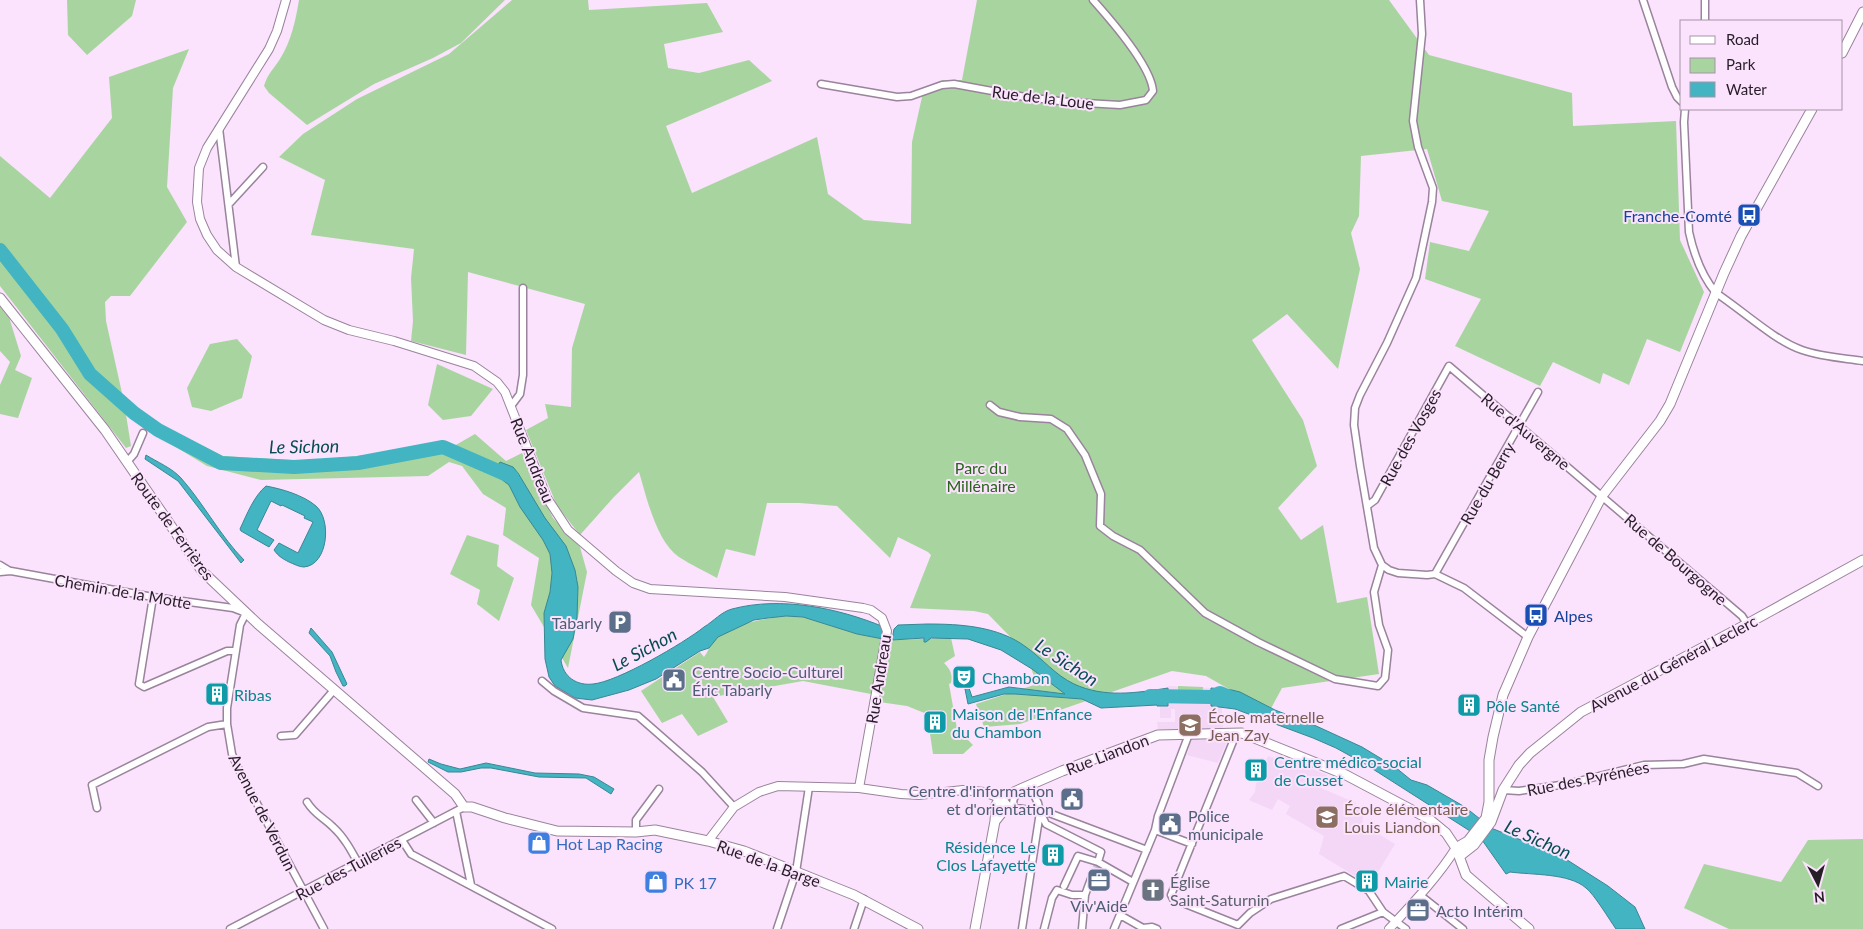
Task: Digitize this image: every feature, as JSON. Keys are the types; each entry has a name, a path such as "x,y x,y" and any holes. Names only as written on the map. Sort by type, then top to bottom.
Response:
{"main road":[{"path":"1843,51 1863,12"},
{"path":"1458,852 1471,843 1488,820 1490,802 1489,760 1503,695 1528,637 1602,496 1660,421 1670,404 1741,236 1811,110"},
{"name":"Route de Ferrières","path":"0,298 105,430 202,571 246,613 455,794 460,809"},
{"name":"Avenue du Général Leclerc","path":"1488,820 1503,790 1519,765 1530,753 1581,712 1863,560"},
{"name":"Rue Liandon","path":"1000,798 1062,771 1158,735 1242,733 1346,775 1429,819 1446,833 1458,852 1466,874 1529,929"},
{"path":"1490,772 1503,790"},
{"path":"975,929 995,821 996,805 1000,798 1011,807 995,821"},
{"name":"Rue de la Barge","path":"460,809 472,807 505,818 557,831 663,831 708,841 744,851 864,899 918,929"}],"street":[{"name":"Rue Andreau","path":"286,0 277,31 268,49 207,148 199,168 197,202 200,219 207,235 217,250 236,267 324,320 337,326 474,366 497,382 505,392 546,498 557,516 578,540 633,583 650,589 785,597 863,608 871,610 882,618 888,631 859,788"},
{"name":"Rue de la Loue","path":"820,84 897,97 911,96 942,84 954,84 1025,97 1068,102 1120,105 1146,100 1153,91 1152,81 1129,44 1093,0"},
{"path":"1420,0 1422,34 1413,121 1418,147 1433,188 1432,202 1416,278 1387,343 1360,395 1354,425 1374,548 1382,565 1389,570 1398,573 1435,574 1464,588 1528,637"},
{"path":"1643,0 1672,87 1680,100"},
{"path":"1705,0 1705,20"},
{"path":"1686,110 1684,122 1689,232 1692,248 1701,271 1716,293 1785,342 1801,350 1823,356 1863,361"},
{"path":"219,128 236,267"},
{"path":"229,204 264,167"},
{"path":"511,406 520,394 523,374 523,288"},
{"name":"Rue des Vosges","path":"1367,506 1375,500 1449,366"},
{"name":"Rue d'Auvergne","path":"1449,366 1602,496"},
{"name":"Rue du Berry","path":"1435,574 1538,392"},
{"path":"990,405 999,412 1020,417 1051,419 1067,429 1085,455 1101,494 1100,526 1113,536 1140,550 1205,613 1258,642 1335,679 1378,686 1385,678 1388,650 1379,625 1374,592 1382,565"},
{"path":"127,462 134,454 143,433"},
{"name":"Rue de Bourgogne","path":"1602,496 1742,616 1747,624"},
{"path":"0,565 11,571"},
{"name":"Chemin de la Motte","path":"0,572 11,571 153,597 233,608 246,613"},
{"path":"153,597 139,684 144,687 227,651 236,651"},
{"name":"Avenue de Verdun","path":"246,613 240,625 227,724 230,746 239,770 324,929"},
{"path":"542,681 554,691 584,708 638,716 702,772 734,807"},
{"path":"281,736 295,735 334,690"},
{"path":"97,808 92,786 208,728 227,724"},
{"path":"1234,733 1234,740 1171,895 1173,899 1238,927 1250,913 1271,900 1344,876 1369,891 1384,912 1406,929"},
{"path":"1114,929 1155,830 1158,816 1189,734"},
{"name":"Rue des Pyrénées","path":"1503,790 1519,791 1567,784 1644,765 1683,764 1704,759 1797,774 1818,786"},
{"path":"708,841 734,807 759,792 778,786 859,788 918,795 962,790 984,792 1000,798"},
{"path":"1098,862 1101,852 1046,824 1040,812 1038,803 1029,786 1013,797 1011,807 1040,812 1049,813 1147,850"},
{"path":"777,929 796,872 809,787"},
{"path":"636,832 636,820 659,789"},
{"path":"416,800 434,823"},
{"path":"307,802 314,812 342,836 358,863"},
{"path":"460,809 471,885"},
{"name":"Rue des Tuileries","path":"230,929 460,809"},
{"path":"1022,929 1040,812"},
{"path":"1155,830 1192,844"},
{"path":"402,840 411,854 552,929"},
{"path":"1389,929 1458,852"},
{"path":"1064,886 1078,856 1098,862 1133,882"},
{"path":"1082,929 1085,894 1092,876"},
{"path":"1044,929 1052,898 1057,890 1072,895 1085,894"},
{"path":"1420,894 1463,929"},
{"path":"854,929 864,899"},
{"path":"1341,929 1384,912"},
{"path":"1120,915 1143,928 1152,927 1158,929"}],"shaded area":[{"name":"École maternelle Jean Zay","path":"1168,686 1211,688 1211,706 1222,706 1222,718 1207,718 1207,722 1224,722 1222,729 1227,741 1218,763 1187,755 1189,749 1178,729 1158,729 1157,722 1175,722 1175,709 1171,709 1171,718 1160,718 1160,706 1168,706"},
{"name":"École élémentaire Louis Liandon","path":"1278,755 1327,775 1321,788 1356,803 1354,806 1364,812 1362,824 1395,844 1372,882 1367,879 1365,882 1319,854 1324,836 1286,814 1290,806 1278,799 1272,810 1249,800 1255,792 1256,784 1268,756 1274,758"}],"green space":[{"path":"67,0 136,0 132,16 87,55 68,35"},
{"path":"299,0 505,0 461,43 433,58 374,84 307,125 269,93 264,86 290,38"},
{"name":"Parc du Millénaire","path":"512,0 588,0 589,10 707,3 723,32 664,44 668,68 699,73 749,60 772,81 666,126 692,193 817,137 828,194 864,220 911,224 912,142 924,88 943,80 962,80 977,0 1389,0 1429,55 1572,93 1573,126 1676,121 1680,240 1704,292 1680,352 1647,339 1629,385 1603,373 1600,384 1553,362 1540,386 1455,346 1481,299 1425,279 1430,242 1469,251 1489,211 1442,201 1427,149 1361,156 1359,216 1351,233 1360,269 1338,369 1287,314 1252,340 1303,420 1317,466 1278,508 1301,540 1323,525 1337,603 1367,597 1379,674 1282,688 1269,712 1206,676 1172,671 1020,724 984,727 976,704 1037,684 1025,652 988,614 974,611 910,608 931,555 928,552 898,537 890,558 837,506 767,503 755,556 726,549 717,578 679,557 664,541 653,518 639,472 580,535 557,506 526,430 548,418 545,404 571,407 572,348 585,304 468,272 466,355 411,341 413,321 411,278 414,249 311,235 325,180 279,157 303,134 357,99 449,54"},
{"path":"189,49 173,88 167,187 187,222 130,296 111,296 105,302 106,321 124,402 131,446 126,448 0,286 0,156 50,198 112,118 109,77"},
{"path":"0,306 9,317 21,356 15,370 32,378 18,418 0,414 0,385 10,362 0,351"},
{"path":"237,339 252,356 242,398 211,411 192,407 187,388 210,344"},
{"path":"437,364 493,389 471,416 443,420 428,405"},
{"path":"155,422 223,456 309,461 454,446 475,434 506,461 522,453 553,518 580,547 587,572 568,668 531,605 539,558 503,535 506,508 483,494 462,466 449,462 428,476 261,480 207,466 151,432"},
{"path":"467,535 499,545 497,566 514,578 499,621 477,604 480,590 450,574"},
{"path":"803,617 857,634 883,639 871,694 803,681 713,697 728,722 698,736 682,714 662,723 641,691 700,652 704,657 714,640 729,630 768,618"},
{"path":"951,638 955,656 944,663 951,674 952,680 949,684 957,729 973,745 963,754 933,754 927,714 907,706 879,702 892,640"},
{"path":"1178,686 1203,687 1202,703 1178,703"},
{"path":"1863,839 1863,929 1729,929 1684,908 1704,864 1781,882 1808,840"}],"water":[{"path":"146,455 169,468 181,478 244,560 241,563 178,481 145,459"},
{"path":"500,462 513,467 518,473 545,518 566,546 575,570 578,587 577,617 573,639 561,660 568,676 576,682 593,684 618,676 666,652 724,612 751,605 789,604 848,614 884,627 883,639 857,634 803,617 786,616 754,620 718,637 709,648 700,651 656,679 629,690 592,700 575,698 555,686 549,677 545,659 544,613 550,592 552,573 550,554 543,540 520,507 509,485 493,473"},
{"path":"266,486 299,496 311,502 321,513 326,531 325,541 323,551 312,564 304,567 296,565 277,554 274,550 279,543 298,553 313,522 282,505 271,501 257,530 274,540 269,547 241,531 240,529 251,506"},
{"path":"898,625 965,626 991,630 1015,640 1055,672 1074,684 1085,688 1108,693 1120,693 1168,688 1168,706 1101,708 1082,699 1015,694 1004,694 968,704 965,689 969,688 972,697 1009,687 1065,694 1032,669 1001,650 968,639 931,638 926,642 924,642 924,638 892,640 894,629"},
{"path":"311,628 332,652 347,684 345,686 343,686 336,672 330,656 309,633"},
{"path":"1211,688 1240,692 1275,710 1362,747 1395,767 1411,780 1427,785 1465,807 1480,819 1470,831 1365,764 1336,748 1235,709 1211,706"},
{"path":"429,759 460,769 486,763 535,773 579,774 594,777 614,789 611,794 586,778 539,777 491,768 448,772 428,762"},
{"path":"1491,828 1561,856 1608,886 1635,907 1645,929 1616,929 1589,891 1579,883 1560,877 1539,874 1510,872 1506,874 1482,840"}],"waterway":[{"name":"Le Sichon","path":"0,250 62,329 90,374 134,413 158,430 221,463 294,467 358,463 443,447 512,477"},
{"name":"Le Sichon","path":"1150,696 1211,697 1220,693 1227,696"}],"tunnel":[{"path":"1092,876 1098,862"}],"place":[{"name":"Franche-Comté","path":"1749,215"},
{"name":"Alpes","path":"1536,615"},
{"name":"Tabarly","path":"620,622"},
{"name":"Chambon","path":"964,677"},
{"name":"Centre Socio-Culturel Éric Tabarly","path":"674,680"},
{"name":"Ribas","path":"217,694"},
{"name":"Pôle Santé","path":"1469,705"},
{"name":"Maison de l'Enfance du Chambon","path":"935,722"},
{"name":"École maternelle Jean Zay","path":"1190,725"},
{"name":"Centre médico-social de Cusset","path":"1256,770"},
{"name":"Centre d'information et d'orientation","path":"1072,799"},
{"name":"École élémentaire Louis Liandon","path":"1327,817"},
{"name":"Police municipale","path":"1170,824"},
{"name":"Hot Lap Racing","path":"539,843"},
{"name":"Résidence Le Clos Lafayette","path":"1053,855"},
{"name":"Viv'Aide","path":"1099,880"},
{"name":"Mairie","path":"1367,881"},
{"name":"PK 17","path":"656,882"},
{"name":"Église Saint-Saturnin","path":"1153,890"},
{"name":"Acto Intérim","path":"1418,910"}]}
